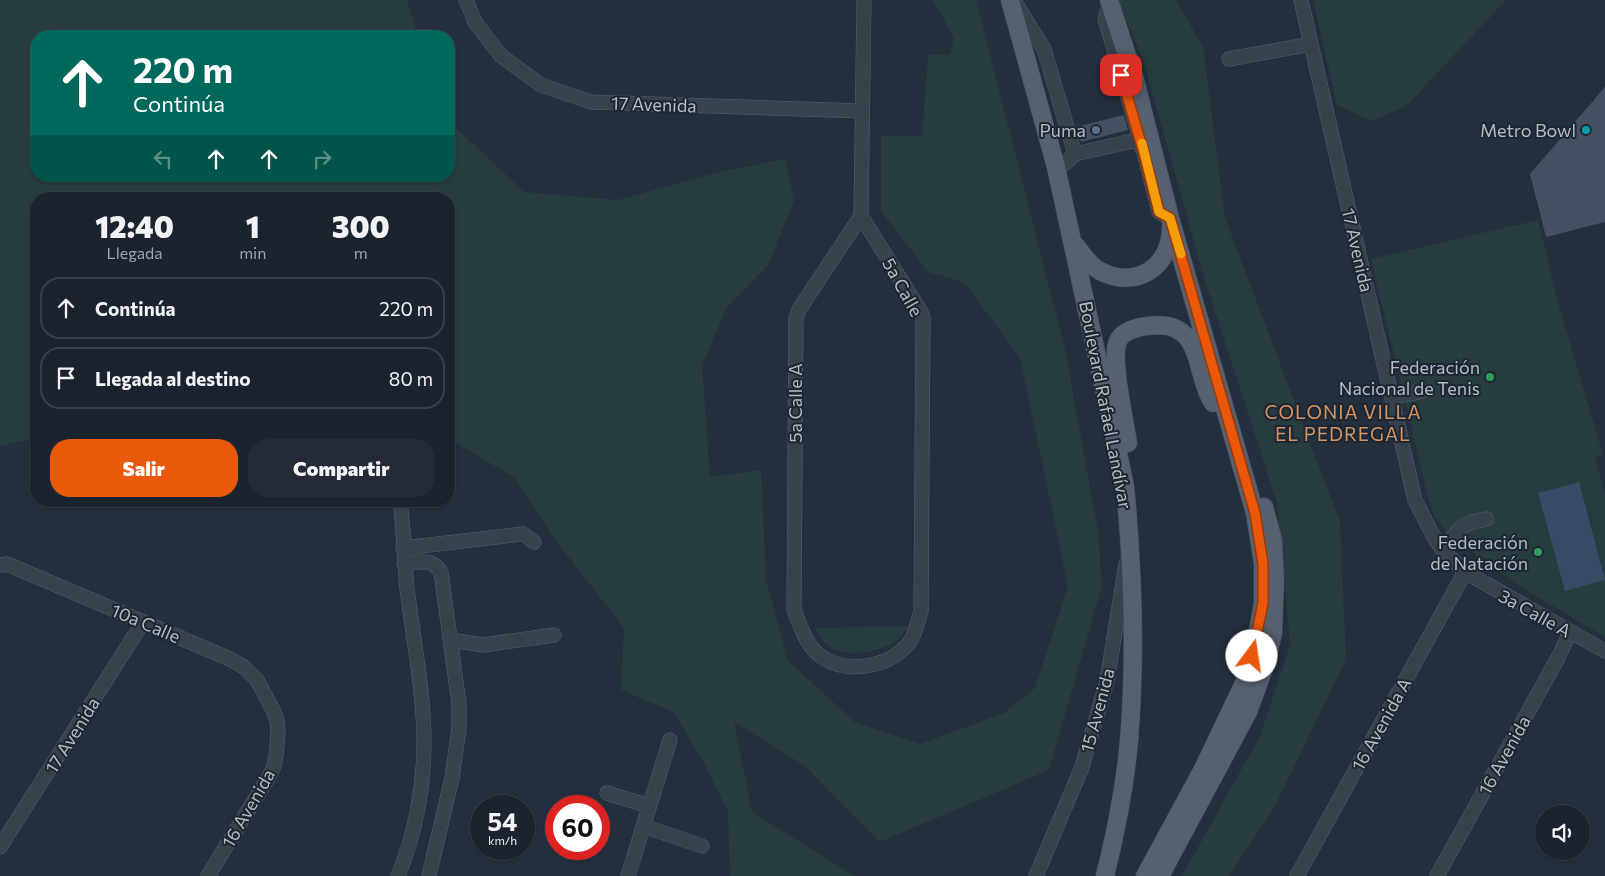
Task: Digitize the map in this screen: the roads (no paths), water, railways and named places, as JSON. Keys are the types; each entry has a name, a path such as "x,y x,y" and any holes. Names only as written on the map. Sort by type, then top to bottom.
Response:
{"main road":[{"name":"Boulevard Rafael Landívar","path":"1010,0 1056,167 1125,486 1130,537 1132,621 1129,741 1105,876"},
{"path":"1109,1 1135,80 1170,218 1255,513 1263,564 1263,603 1256,642 1244,682 1203,769 1145,876"},
{"path":"1072,239 1087,261 1098,270 1110,276 1136,277 1151,270 1160,263 1166,254 1171,234 1170,218"},
{"path":"1125,486 1129,447 1116,356 1118,340 1128,332 1145,326 1160,325 1174,328 1181,332 1191,343 1211,401 1230,425"},
{"path":"1160,876 1248,712 1266,663 1273,633 1275,558 1273,540 1264,504 1248,460 1235,443"}],"street":[{"name":"17 Avenida","path":"466,0 475,22 501,56 542,85 590,102 862,111"},
{"path":"861,216 864,0"},
{"path":"1014,0 1044,48 1075,154"},
{"name":"17 Avenida","path":"1301,0 1415,500"},
{"path":"1109,1 1105,19 1159,212 1170,218"},
{"path":"1229,59 1311,44"},
{"path":"1056,167 1066,163 1075,154 1137,140 1143,150"},
{"name":"5a Calle A","path":"794,610 796,318 800,308 861,216"},
{"name":"5a Calle","path":"794,610 802,633 817,653 836,664 852,667 886,661 900,652 910,642 921,611 923,318 861,216"},
{"path":"1392,398 1423,392"},
{"name":"3a Calle A","path":"1415,500 1435,539 1465,572 1605,651"},
{"path":"398,876 406,858 415,814 421,781 424,742 420,692 404,564 400,507"},
{"path":"1443,550 1461,528 1470,522 1487,519"},
{"path":"403,548 523,534 534,542"},
{"name":"15 Avenida","path":"1036,876 1082,767 1107,681 1130,537"},
{"path":"404,564 426,561 435,565 441,572 452,640 459,704 457,752 429,876"},
{"name":"10a Calle","path":"0,565 7,564 230,659 244,667 257,680 272,708"},
{"name":"16 Avenida A","path":"1297,876 1465,572"},
{"name":"17 Avenida","path":"0,847 143,622"},
{"name":"16 Avenida","path":"1437,876 1559,656 1570,632"},
{"path":"452,640 483,645 554,636"},
{"name":"16 Avenida","path":"208,876 274,766 278,734 277,720 272,708"},
{"path":"628,876 670,740"},
{"path":"607,793 649,806"},
{"path":"643,826 702,846"}],"water":[{"path":"1579,482 1605,580 1565,591 1538,493"}],"place":[{"name":"Puma","path":"1096,130"},
{"name":"Metro Bowl","path":"1586,130"},
{"name":"Federación Nacional de Tenis","path":"1490,377"},
{"name":"Federación de Natación","path":"1538,552"}],"district":[{"name":"COLONIA VILLA EL PEDREGAL","path":"1343,422"}]}
